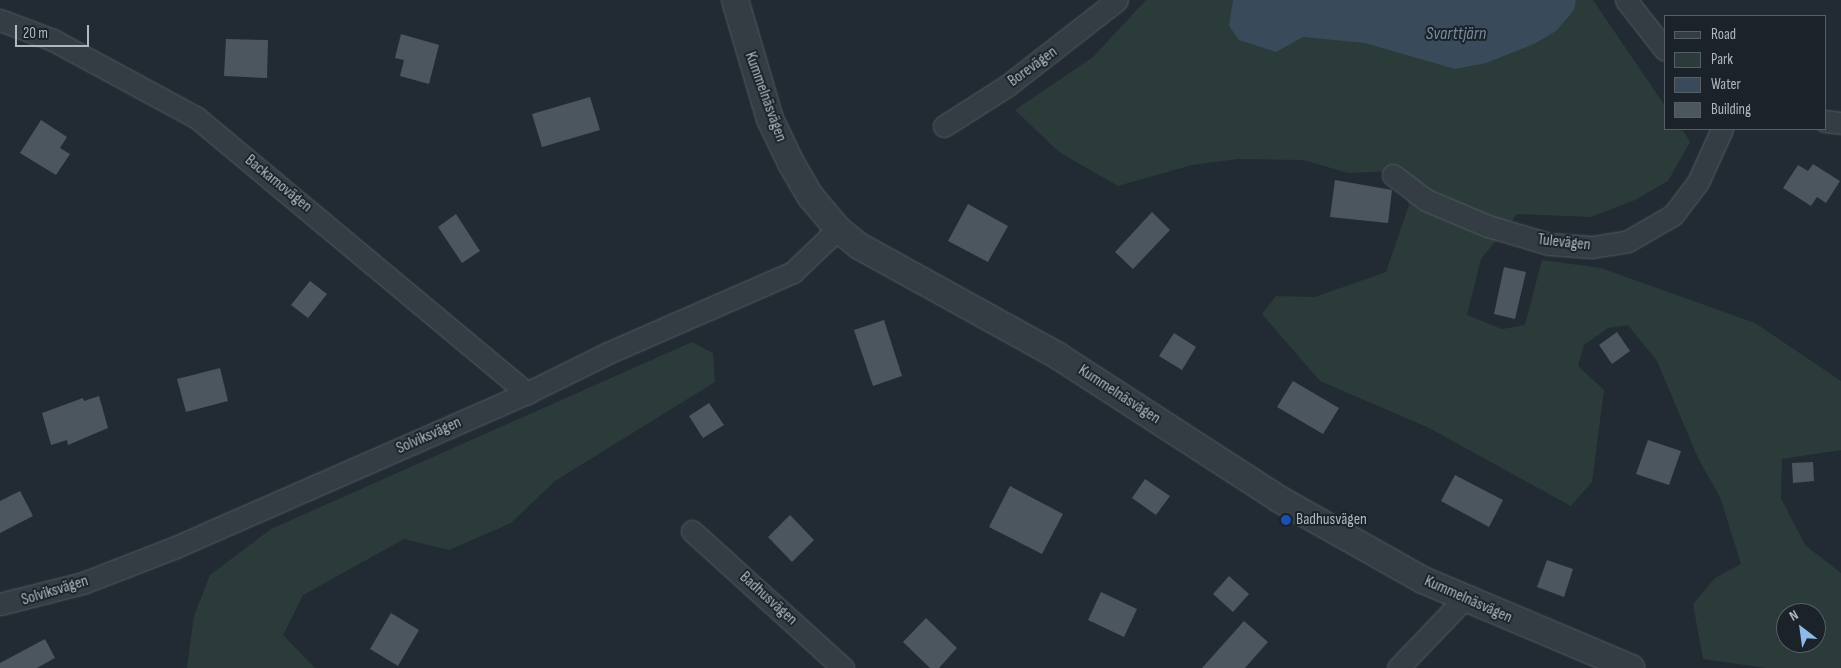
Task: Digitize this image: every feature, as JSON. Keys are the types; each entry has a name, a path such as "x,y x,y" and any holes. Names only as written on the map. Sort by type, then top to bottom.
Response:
{"street":[{"name":"Kummelnäsvägen","path":"736,0 770,119 811,197 838,229 888,265 1058,356 1279,498 1464,599 1631,668"},
{"name":"Borevägen","path":"944,126 1008,86 1117,0"},
{"path":"1626,0 1664,49"},
{"name":"Backamovägen","path":"0,20 53,40 197,118 527,393"},
{"path":"1826,120 1841,122"},
{"name":"Tulevägen","path":"1393,175 1426,200 1488,226 1549,244 1592,247 1628,241 1673,215 1698,182 1722,130"},
{"name":"Solviksvägen","path":"0,604 83,583 176,547 527,393 608,352 793,272 838,229"},
{"name":"Badhusvägen","path":"692,531 843,668"},
{"path":"1398,668 1464,599"}],"green space":[{"path":"1146,0 1593,0 1664,105 1664,130 1683,130 1690,142 1668,181 1635,200 1591,217 1517,214 1481,259 1467,315 1502,329 1525,325 1542,260 1601,268 1755,323 1841,381 1841,450 1782,459 1781,498 1805,545 1841,573 1841,668 1766,668 1703,659 1693,604 1715,578 1741,564 1720,497 1698,458 1657,361 1628,325 1608,328 1584,345 1578,366 1604,390 1592,482 1571,506 1427,427 1320,381 1262,314 1276,296 1315,297 1386,272 1409,205 1395,171 1348,173 1303,160 1238,159 1192,165 1118,186 1059,152 1015,110 1093,57"},
{"path":"692,342 713,353 715,382 555,481 511,523 449,550 404,539 303,595 283,635 315,668 187,668 194,616 210,575 271,529"}],"water":[{"name":"Svarttjärn","path":"1233,0 1576,0 1574,10 1556,31 1534,44 1486,63 1455,69 1365,43 1303,37 1276,52 1239,40 1229,26"}],"building":[{"path":"401,34 439,45 429,84 400,76 404,60 395,58"},
{"path":"226,39 268,40 267,78 224,76"},
{"path":"590,97 600,130 542,147 532,114"},
{"path":"41,120 67,137 60,148 70,154 56,175 20,153"},
{"path":"1813,164 1840,181 1826,203 1817,197 1811,206 1783,188 1798,165 1808,171"},
{"path":"1335,180 1392,190 1388,223 1330,217"},
{"path":"968,204 1008,226 988,262 948,241"},
{"path":"1152,212 1170,230 1133,269 1115,252"},
{"path":"456,214 480,251 462,263 438,227"},
{"path":"1504,267 1526,272 1515,319 1494,314"},
{"path":"310,281 327,294 308,318 291,305"},
{"path":"884,320 902,376 873,386 854,330"},
{"path":"1617,332 1630,351 1612,364 1599,345"},
{"path":"1174,333 1196,347 1182,370 1159,356"},
{"path":"220,368 228,401 186,412 177,379"},
{"path":"1293,381 1339,408 1323,434 1277,407"},
{"path":"99,396 108,428 68,445 67,440 51,445 42,413 83,398 84,401"},
{"path":"709,403 724,425 703,438 689,416"},
{"path":"1648,440 1681,451 1669,485 1636,474"},
{"path":"1813,462 1814,481 1793,483 1792,463"},
{"path":"1455,475 1503,500 1489,527 1441,501"},
{"path":"1145,479 1170,496 1156,515 1132,498"},
{"path":"1010,486 1063,514 1042,554 989,527"},
{"path":"20,491 33,516 0,533 0,501"},
{"path":"790,515 814,540 792,562 768,537"},
{"path":"1547,560 1573,569 1564,597 1537,587"},
{"path":"1229,576 1249,594 1233,612 1213,594"},
{"path":"1101,592 1137,609 1124,637 1088,620"},
{"path":"391,613 419,630 398,666 370,649"},
{"path":"926,618 957,648 939,668 930,668 903,642"},
{"path":"1244,621 1268,642 1245,668 1202,668"},
{"path":"45,639 55,658 37,668 0,668 0,663"}],"place":[{"name":"Badhusvägen","path":"1286,520"}]}
